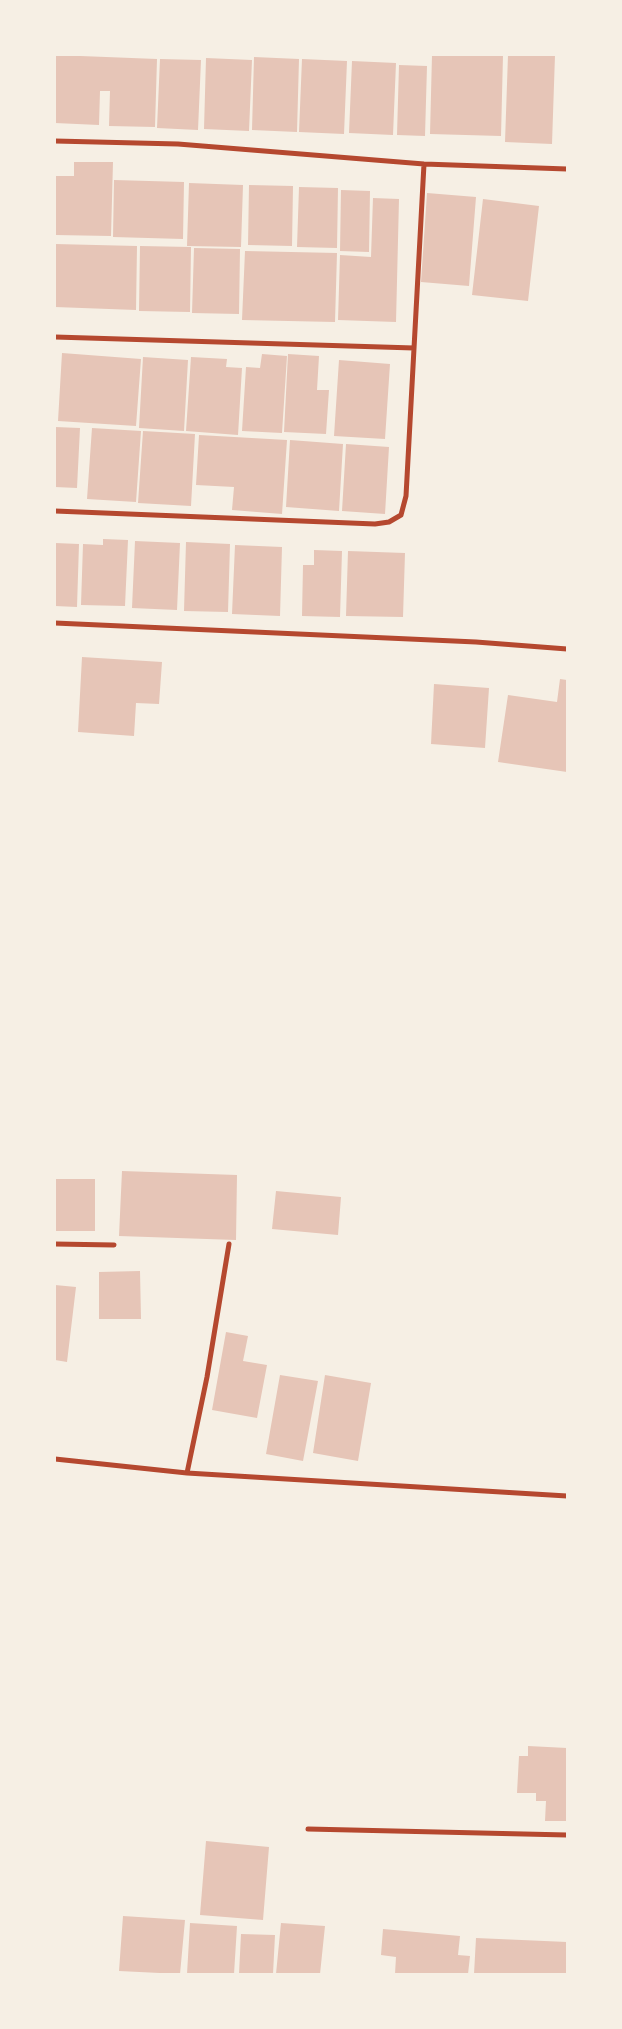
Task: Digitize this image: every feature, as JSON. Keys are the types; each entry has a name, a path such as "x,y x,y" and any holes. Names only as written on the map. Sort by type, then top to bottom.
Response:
{"street":[{"path":"55,141 178,144 424,164 567,169"},
{"path":"55,511 375,524 390,522 401,515 406,496 424,164"},
{"path":"55,337 414,348"},
{"path":"55,623 476,642 567,649"},
{"path":"55,1244 114,1245"},
{"path":"188,1473 207,1377 229,1244"},
{"path":"55,1459 188,1473 567,1496"},
{"path":"308,1829 567,1835"}],"building":[{"path":"55,55 157,59 155,127 109,126 110,91 100,91 99,125 55,123"},
{"path":"432,55 503,55 501,136 430,134"},
{"path":"508,55 555,55 552,144 505,142"},
{"path":"254,57 299,59 297,132 252,130"},
{"path":"206,58 252,60 249,131 204,129"},
{"path":"160,59 201,60 198,130 157,128"},
{"path":"302,59 347,61 344,134 299,132"},
{"path":"352,61 396,63 393,135 349,133"},
{"path":"399,65 427,66 425,136 397,135"},
{"path":"74,162 113,162 111,236 55,235 55,176 74,176"},
{"path":"114,180 184,182 183,239 113,237"},
{"path":"189,183 243,185 241,247 187,246"},
{"path":"249,185 293,186 292,246 248,245"},
{"path":"299,187 338,188 337,248 297,247"},
{"path":"341,190 370,191 369,252 340,251"},
{"path":"427,193 476,197 469,286 421,282"},
{"path":"373,198 399,199 396,322 338,320 340,255 371,257"},
{"path":"483,199 539,206 528,301 472,295"},
{"path":"55,244 137,246 136,310 55,307"},
{"path":"140,246 191,247 190,312 139,311"},
{"path":"194,248 240,249 239,314 192,313"},
{"path":"245,251 337,253 335,322 242,320"},
{"path":"62,353 141,359 136,426 58,421"},
{"path":"262,354 287,356 282,433 242,431 246,367 260,368"},
{"path":"288,354 319,356 317,390 329,390 326,434 284,432"},
{"path":"143,357 188,360 184,431 139,428"},
{"path":"191,357 227,359 226,367 242,368 238,435 186,431"},
{"path":"339,360 390,364 385,439 334,436"},
{"path":"55,427 80,428 77,488 55,487"},
{"path":"92,428 141,431 136,502 87,499"},
{"path":"143,431 195,434 191,506 138,503"},
{"path":"199,435 287,440 282,514 232,510 234,487 196,485"},
{"path":"290,440 343,444 339,511 286,507"},
{"path":"346,444 389,447 385,514 342,511"},
{"path":"103,539 128,540 125,606 81,605 83,544 103,545"},
{"path":"135,541 180,543 177,610 132,608"},
{"path":"186,542 230,544 228,612 184,611"},
{"path":"55,543 79,544 77,607 55,606"},
{"path":"235,545 282,547 280,616 232,614"},
{"path":"314,550 342,551 340,617 302,616 303,565 314,565"},
{"path":"348,551 405,553 403,617 346,616"},
{"path":"82,657 162,662 159,704 136,703 134,736 78,732"},
{"path":"560,679 567,680 567,772 498,762 508,695 557,702"},
{"path":"434,684 489,688 485,748 431,744"},
{"path":"122,1171 237,1175 236,1240 119,1236"},
{"path":"55,1179 95,1179 95,1231 55,1231"},
{"path":"276,1191 341,1197 338,1235 272,1229"},
{"path":"140,1271 141,1319 99,1319 99,1272"},
{"path":"55,1285 76,1287 67,1362 55,1360"},
{"path":"226,1332 248,1336 243,1361 267,1365 257,1418 212,1410"},
{"path":"280,1375 318,1381 303,1461 266,1454"},
{"path":"325,1375 371,1383 358,1461 313,1453"},
{"path":"528,1746 567,1748 567,1821 545,1821 546,1801 536,1801 536,1793 517,1793 519,1756 528,1756"},
{"path":"206,1841 269,1847 263,1920 200,1915"},
{"path":"123,1916 185,1920 180,1974 119,1971"},
{"path":"190,1923 237,1926 234,1974 187,1974"},
{"path":"281,1923 325,1926 320,1974 276,1974"},
{"path":"383,1929 460,1936 458,1955 470,1956 468,1974 395,1974 396,1957 381,1955"},
{"path":"241,1934 275,1935 273,1974 239,1974"},
{"path":"476,1938 567,1942 567,1974 474,1974"}]}
